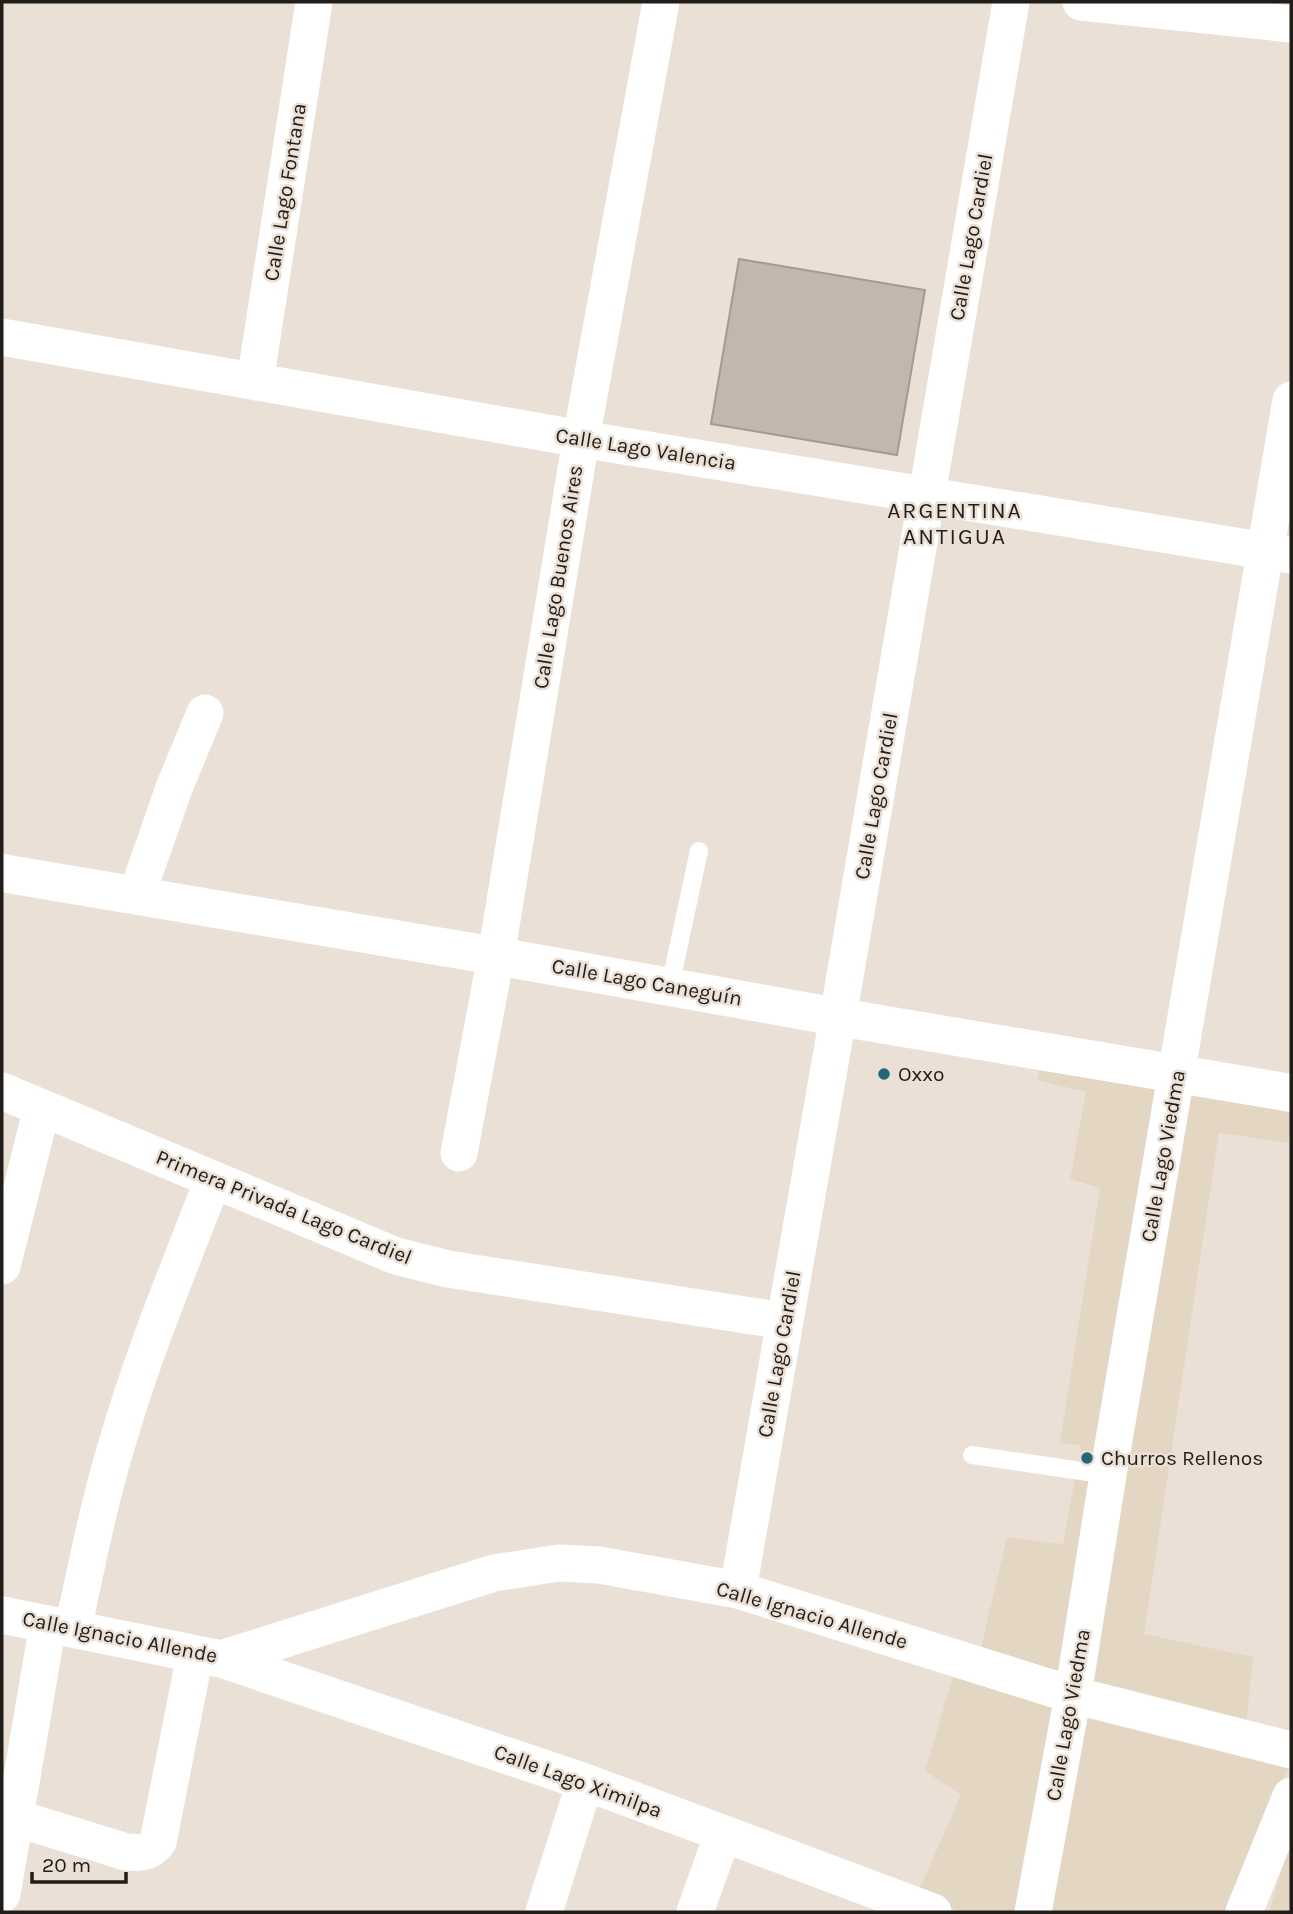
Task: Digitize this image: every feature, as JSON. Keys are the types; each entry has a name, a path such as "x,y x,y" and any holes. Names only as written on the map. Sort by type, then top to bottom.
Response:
{"street":[{"name":"Calle Lago Fontana","path":"255,382 314,2"},
{"name":"Calle Lago Buenos Aires","path":"459,1153 496,956 581,439 661,2"},
{"name":"Calle Lago Cardiel","path":"738,1590 1011,2"},
{"path":"1081,2 1291,24"},
{"name":"Calle Lago Valencia","path":"2,337 581,439 1278,553"},
{"name":"Calle Lago Viedma","path":"1033,1912 1073,1695 1177,1074 1278,553 1291,400"},
{"path":"137,894 174,788 205,713"},
{"name":"Calle Lago Caneguín","path":"2,873 1291,1093"},
{"name":"Primera Privada Lago Cardiel","path":"2,1090 396,1256 448,1269 784,1321"},
{"path":"2,1266 42,1108"},
{"path":"2,1894 16,1818 61,1627 92,1543 116,1447 151,1339 213,1180"},
{"name":"Calle Ignacio Allende","path":"2,1615 208,1657 494,1573 559,1563 599,1565 738,1590 1073,1695 1291,1750"},
{"path":"16,1818 126,1852 143,1853 154,1848 158,1842 208,1657"},
{"name":"Calle Lago Ximilpa","path":"208,1657 585,1782 933,1912"},
{"path":"544,1912 585,1782"},
{"path":"1244,1912 1291,1796"},
{"path":"695,1912 723,1834"}],"lane":[{"path":"670,986 699,851"},
{"path":"972,1455 1108,1475"}],"shaded area":[{"path":"1041,1063 1161,1086 1060,1673 980,1652 1007,1537 1063,1544 1081,1445 1060,1443 1100,1188 1070,1179 1086,1092 1037,1080"},
{"path":"1186,1090 1291,1110 1291,1143 1219,1133 1144,1634 1253,1657 1246,1724 1083,1685"},
{"path":"956,1667 1059,1700 1023,1912 965,1912 916,1897 961,1795 925,1771"},
{"path":"1082,1706 1290,1762 1235,1912 1043,1912"},
{"path":"1291,1839 1291,1912 1269,1912"}],"building":[{"path":"739,259 925,290 897,455 711,424"}],"place":[{"name":"Oxxo","path":"884,1074"},
{"name":"Churros Rellenos","path":"1087,1458"}],"district":[{"name":"ARGENTINA ANTIGUA","path":"955,523"}]}
